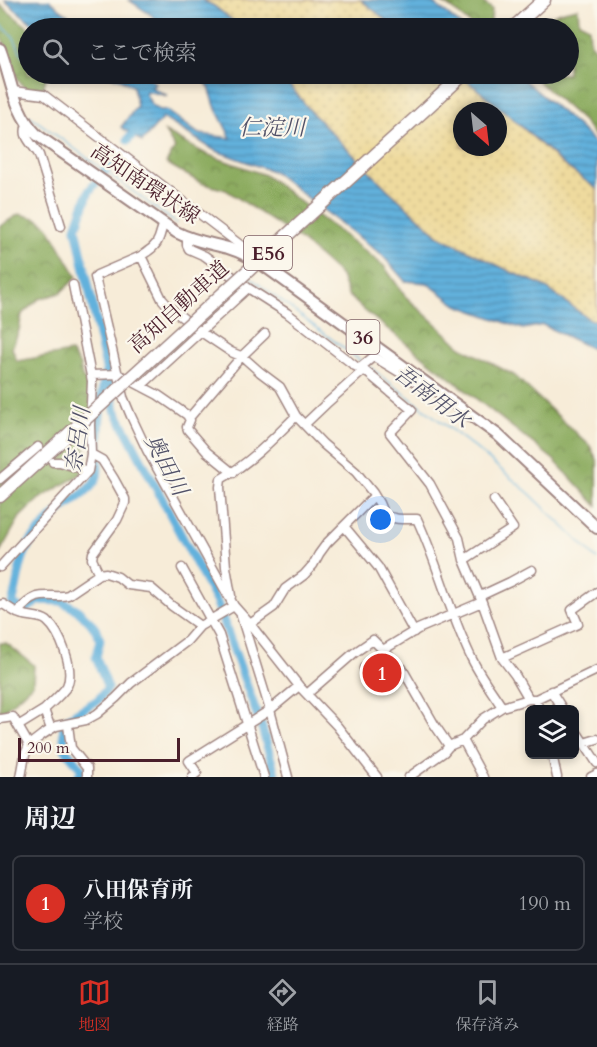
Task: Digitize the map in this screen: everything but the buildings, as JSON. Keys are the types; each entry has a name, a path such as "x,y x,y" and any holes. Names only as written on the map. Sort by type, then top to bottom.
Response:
{"highway":[{"path":"524,18 544,0"},
{"name":"高知自動車道","path":"0,496 453,84"}],"main road":[{"name":"高知南環状線","path":"0,49 19,110 27,125 37,135 187,238 249,256 273,272 498,435 597,528"}],"street":[{"path":"13,92 44,95 243,247 249,256"},
{"path":"27,125 25,135 39,155 61,226"},
{"path":"164,224 154,246 141,256 95,277 123,397 138,431 232,608 250,624 299,686 337,726 377,777"},
{"path":"187,238 189,249 205,256 287,313 412,410 390,433 430,484 459,538 464,560 502,658 536,705"},
{"path":"141,256 162,299 169,307 280,387 296,416 323,444 356,472 379,503 384,515 392,519 417,519 438,568 470,656 502,706"},
{"path":"0,567 88,471 91,454 92,375 73,285"},
{"path":"141,386 248,288"},
{"path":"233,473 207,452 188,430 189,418 241,357 265,333"},
{"path":"305,424 373,357 479,421"},
{"path":"92,375 118,374 158,395 189,418"},
{"path":"91,403 98,411"},
{"path":"232,608 226,567 221,479 233,473 255,455 296,416"},
{"path":"0,478 38,447"},
{"path":"91,454 102,460 125,498 117,520 93,552 92,559 99,574"},
{"path":"53,462 88,471"},
{"path":"250,624 274,607 285,589 304,576 319,554 374,496"},
{"path":"464,560 513,528 495,500"},
{"path":"344,526 378,567 414,632"},
{"path":"182,568 214,618 249,723 264,777"},
{"path":"402,668 378,687 364,668 384,651 414,632 453,614 532,570"},
{"path":"20,610 38,596 68,595 99,574 105,573 118,577 128,585 151,588 200,626"},
{"path":"502,658 578,624 572,610 597,592"},
{"path":"0,605 20,610 22,615 40,617 47,621 57,634 67,657 70,671 67,686 44,710 18,726"},
{"path":"21,777 29,745 60,726 86,720 97,714 131,683 187,641 200,626 232,608"},
{"path":"240,614 288,777"},
{"path":"307,694 354,653 373,640 402,668 448,746"},
{"path":"409,777 444,753 448,746 463,740 483,718 502,706 532,699 597,670"},
{"path":"192,777 197,773 189,761 270,710 299,686"},
{"path":"551,691 560,705"},
{"path":"44,710 60,726 71,748 87,768 87,777"},
{"path":"0,719 13,717 29,745"},
{"path":"579,736 597,763"},
{"path":"584,743 597,739"},
{"path":"463,740 483,777"},
{"path":"553,759 557,777"},
{"path":"591,777 597,774"}],"green space":[{"path":"437,0 480,0 492,9 491,18 463,18"},
{"path":"0,5 18,19 18,79 6,46 0,36"},
{"path":"578,8 579,18 549,18 556,14"},
{"path":"579,22 589,27 590,42 597,50 597,138 583,121 541,84 579,84"},
{"path":"21,84 44,84 43,90 25,89"},
{"path":"165,132 206,154 265,175 384,266 405,296 461,347 514,375 590,446 597,460 597,506 554,460 365,311 348,295 341,276 302,241 226,190 201,183 166,163 175,148"},
{"path":"19,214 38,219 48,226 77,277 60,293 39,299 22,314 12,348 17,361 71,352 80,365 82,377 94,389 97,406 79,436 87,453 81,474 39,499 20,517 0,552 0,226"},
{"path":"0,643 6,643 34,665 33,684 0,714"}],"sand":[{"path":"202,0 361,0 384,18 229,18"},
{"path":"288,84 471,84 493,102 453,102 453,156 507,156 507,114 562,164 597,189 597,321 589,319 542,285 439,236 387,189 313,114"}],"water":[{"path":"4,0 49,0 72,18 26,18"},
{"path":"129,0 202,0 229,18 155,18"},
{"path":"361,0 430,0 452,18 384,18"},
{"name":"仁淀川","path":"128,84 154,84 151,87 168,96 146,91 152,105 159,110 166,110 199,134 231,138 207,84 288,84 313,114 387,189 439,236 542,285 589,319 597,321 597,351 543,325 523,329 457,305 427,283 405,281 382,255 274,172 214,150 163,118 142,142 121,127 137,106 133,87"},
{"path":"471,84 529,84 597,145 597,189 563,164 507,114 507,102 493,102"}],"waterway":[{"path":"0,24 13,36 18,46"},
{"name":"吾南用水","path":"30,116 176,223"},
{"name":"奥田川","path":"128,140 139,126"},
{"name":"奥田川","path":"109,166 89,191 76,228 115,410 217,603 262,728 276,777"},
{"name":"吾南用水","path":"248,276 362,362"},
{"name":"吾南用水","path":"368,366 474,447 530,494 597,559"},
{"name":"奈呂川","path":"78,777 82,770 65,749 63,723 98,700 108,688 96,657 100,640 90,622 76,609 61,601 40,600 24,610 12,604 28,546 53,517 87,491 96,479 105,374"}],"place":[{"name":"八田保育所","path":"382,673"}]}
